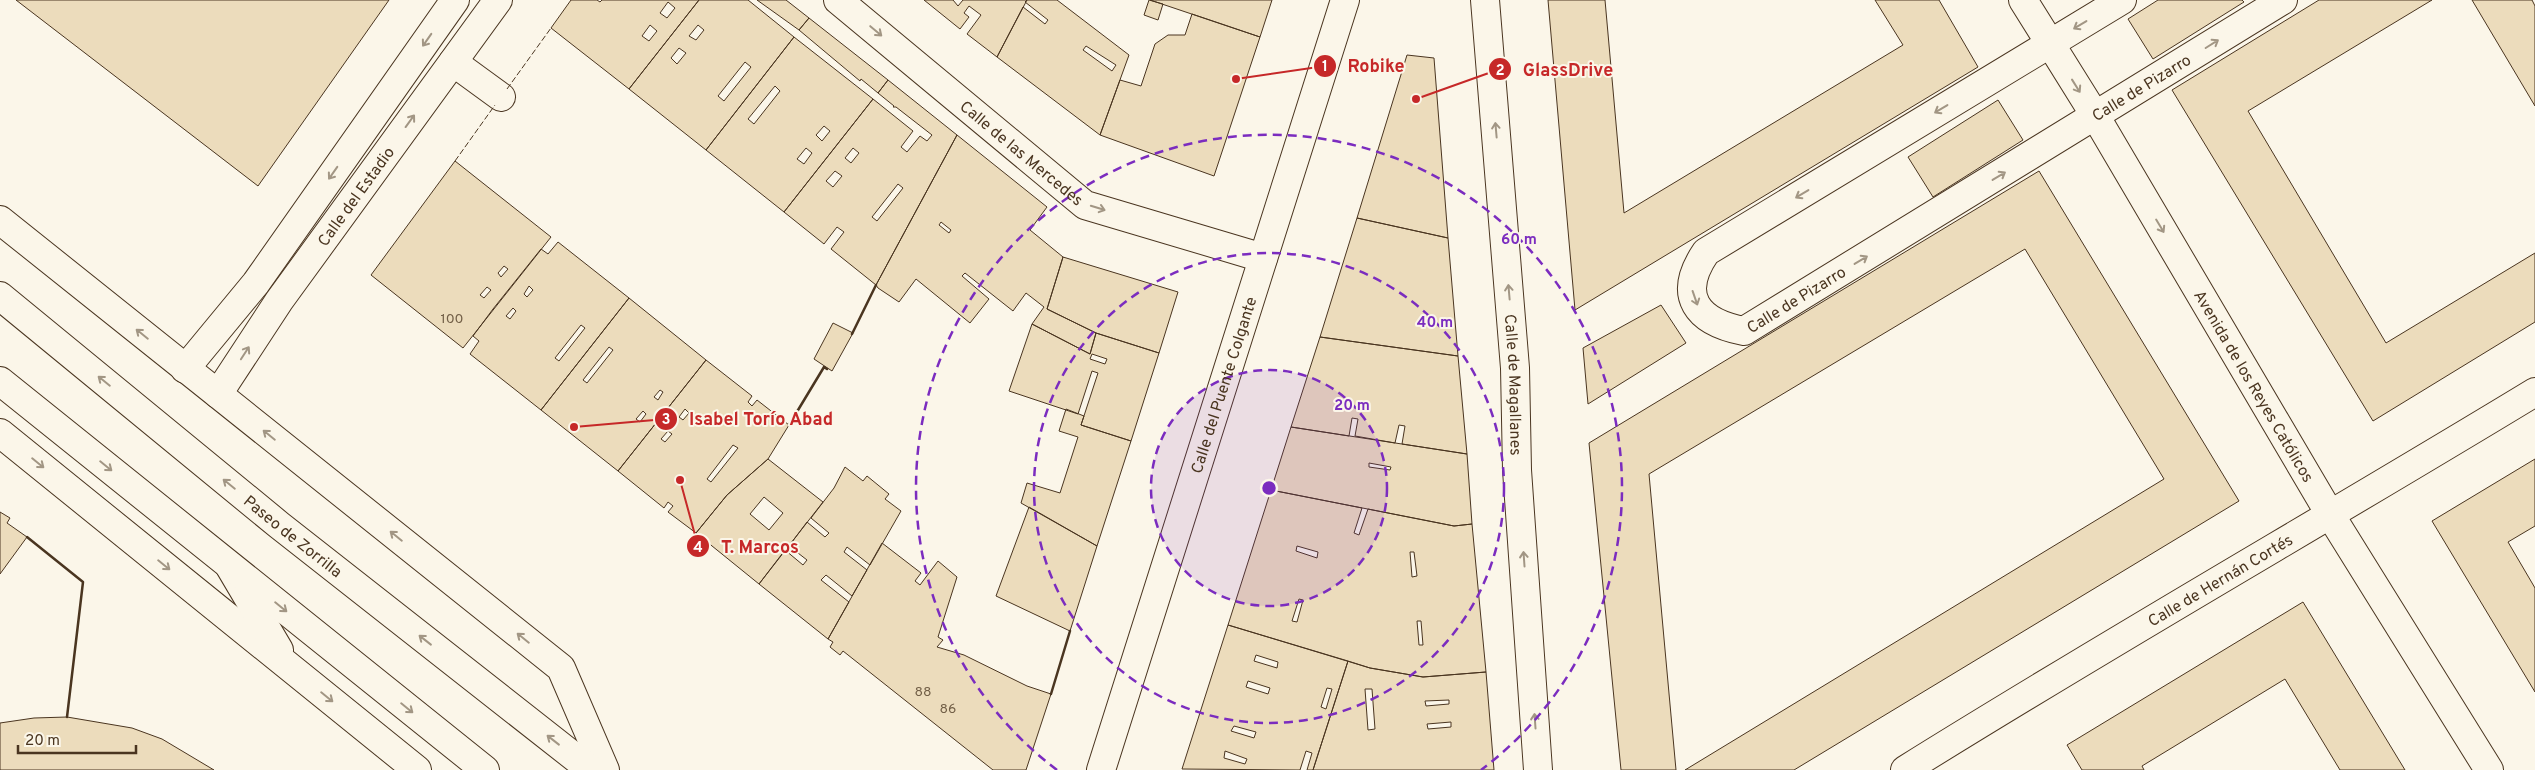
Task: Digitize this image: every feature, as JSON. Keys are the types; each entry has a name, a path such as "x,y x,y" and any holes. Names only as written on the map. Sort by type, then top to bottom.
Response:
{"street":[{"name":"Calle del Estadio","path":"185,369 256,283 455,0"},
{"name":"Calle del Estadio","path":"218,394 279,301 498,0"},
{"name":"Calle de las Mercedes","path":"838,0 1085,205 1263,258"},
{"name":"Calle del Puente Colgante","path":"1101,770 1345,0"},
{"name":"Calle de Magallanes","path":"1485,0 1515,368 1517,470 1538,770"},
{"name":"Avenida de los Reyes Católicos","path":"2023,0 2096,117 2331,516 2489,770"},
{"name":"Calle de Pizarro","path":"2122,0 1706,252 1695,268 1692,296 1705,318 1719,326 1744,332 2096,117 2283,0"},
{"path":"453,62 501,97"},
{"path":"0,220 561,668 605,770"},
{"name":"Paseo de Zorrilla","path":"0,296 279,525 591,770"},
{"path":"0,381 485,770"},
{"name":"Calle de Hernán Cortés","path":"1905,770 2019,699 2331,516 2535,392"},
{"path":"0,433 417,770"},
{"path":"229,565 289,666"}],"building":[{"path":"16,0 389,0 258,186"},
{"path":"571,0 597,0 600,2 602,0 699,0 629,89 551,28","holes":["668,2 675,8 667,18 660,13","650,25 657,31 649,41 642,36"]},
{"path":"699,0 748,0 794,37 706,150 629,89","holes":["698,25 704,30 696,40 689,36","679,48 686,53 677,64 671,58","745,62 751,67 724,101 718,96"]},
{"path":"757,0 786,0 809,18 799,30"},
{"path":"924,0 953,0 958,6 963,0 1027,0 997,57 967,34 981,15 969,6 964,13 969,17 960,29"},
{"path":"1027,0 1057,0 1129,55 1100,135 997,57 1023,7 1045,24 1048,20 1025,2","holes":["1086,46 1116,65 1112,71 1083,50"]},
{"path":"1149,0 1163,4 1158,20 1144,15"},
{"path":"1150,0 1272,0 1260,37"},
{"path":"1548,0 1605,0 1624,213 1903,45 1875,0 1939,0 1978,67 1575,310"},
{"path":"2158,0 2242,0 2244,2 2153,59 2128,19"},
{"path":"2319,0 2432,0 2248,111 2386,343 2535,253 2535,322 2373,421 2172,90"},
{"path":"2472,0 2532,0 2535,6 2535,106"},
{"path":"1192,14 1260,37 1214,176 1100,135 1120,80 1141,86 1155,44 1168,35 1185,35"},
{"path":"809,18 888,80 878,93 861,79 860,81 799,30"},
{"path":"794,37 873,99 784,212 706,150","holes":["775,86 780,91 754,124 748,119","824,126 830,131 822,141 816,135","806,148 812,153 804,164 797,159"]},
{"path":"1407,55 1434,58 1448,238 1357,218"},
{"path":"888,80 957,135 876,285 831,249 844,232 837,227 824,244 784,212 873,99 913,131 901,147 907,152 920,136 927,141 932,135 896,107 893,107 878,93","holes":["853,148 859,153 851,163 845,158","835,171 842,176 833,187 826,181","898,184 903,188 877,221 872,217"]},
{"path":"1998,100 2023,140 1933,197 1908,157"},
{"path":"957,135 1047,207 1030,230 1063,257 1047,309 1096,333 1090,354 1032,324 1044,307 1026,293 1013,311 965,273 962,276 989,299 970,323 916,279 899,302 876,285","holes":["941,222 951,230 949,233 939,225"]},
{"path":"455,161 551,237 463,348 371,275","holes":["504,266 508,269 501,277 498,273","487,287 491,290 484,298 480,295"]},
{"path":"2039,171 2239,501 1794,770 1685,770 2164,479 2025,249 1649,474 1676,770 1621,770 1589,443"},
{"path":"1357,218 1448,238 1458,356 1320,337"},
{"path":"558,242 629,298 541,410 470,354 479,341 473,336 493,309 541,249 548,254","holes":["529,286 533,290 527,297 524,294","513,308 516,311 510,319 506,316","581,325 585,328 559,361 555,358"]},
{"path":"1063,257 1178,292 1159,353 1096,333 1047,309"},
{"path":"629,298 706,360 618,471 541,410","holes":["609,347 613,350 587,383 583,380","660,390 663,392 658,400 654,397","643,411 646,414 640,422 636,419"]},
{"path":"1661,305 1686,343 1588,404 1583,348"},
{"path":"833,323 853,333 832,371 814,359"},
{"path":"1032,324 1090,354 1096,333 1159,353 1131,441 1081,425 1098,373 1092,371 1078,414 1009,391","holes":["1092,354 1107,359 1105,364 1090,359"]},
{"path":"1320,337 1458,356 1467,454 1402,444 1405,426 1399,425 1395,443 1355,436 1358,419 1352,418 1349,436 1291,427"},
{"path":"706,360 752,396 748,402 752,406 757,400 789,425 768,459 727,495 696,533 668,512 673,506 668,502 664,508 618,471","holes":["685,409 689,413 683,420 679,417","668,431 672,434 665,442 661,439","733,445 738,448 711,482 707,479"]},
{"path":"1066,409 1084,416 1081,425 1131,441 1097,546 1021,503 1027,483 1060,493 1078,437 1059,431"},
{"path":"1291,427 1467,454 1472,524 1454,526 1271,490","holes":["1369,463 1391,467 1390,470 1369,467"]},
{"path":"768,459 823,502 759,584 696,533 727,495","holes":["764,497 783,513 769,530 750,514"]},
{"path":"2535,459 2535,526 2508,542 2535,588 2535,692 2432,521"},
{"path":"845,467 863,481 867,476 889,494 885,499 901,511 870,565 847,547 844,552 867,570 852,596 826,575 821,580 849,602 828,639 759,584 785,550 803,565 807,560 789,546 807,522 825,537 829,533 811,518 834,488"},
{"path":"1271,490 1362,508 1354,533 1359,535 1368,509 1454,526 1472,524 1486,672 1423,677 1370,668 1228,625","holes":["1297,546 1318,552 1317,558 1296,551","1410,552 1414,552 1417,576 1412,577","1299,599 1303,600 1297,622 1292,621","1417,621 1421,621 1423,645 1419,645"]},
{"path":"1029,507 1097,546 1070,631 996,596"},
{"path":"0,512 10,518 7,523 27,537 0,574"},
{"path":"882,543 921,573 915,581 920,585 938,561 957,577 938,637 943,640 937,647 964,655 1027,686 1051,694 1026,770 993,770 843,651 840,655 830,647 833,642 828,639"},
{"path":"2303,602 2405,770 2340,770 2285,679 2142,766 2144,770 2082,770 2067,745"},
{"path":"1228,625 1348,661 1313,770 1307,770 1312,753 1306,751 1300,770 1182,769","holes":["1256,655 1278,662 1277,668 1254,661","1248,681 1270,688 1268,694 1246,687","1327,688 1332,689 1326,709 1321,707","1234,726 1256,732 1254,738 1231,731","1225,751 1247,759 1245,764 1224,758"]},
{"path":"1348,661 1370,668 1423,677 1486,672 1494,770 1313,770","holes":["1365,689 1372,689 1375,729 1368,730","1449,700 1449,704 1426,706 1425,701","1451,722 1451,727 1428,729 1427,724"]},
{"path":"67,717 132,728 162,739 214,770 0,770 0,723 34,718"}],"fence":[{"path":"507,89 551,28"},
{"path":"455,161 495,105"}],"wall":[{"path":"852,334 876,285"},
{"path":"789,425 824,367 827,369"},
{"path":"27,537 83,582 67,717"},
{"path":"1051,694 1070,631"}],"place":[{"name":"Robike","path":"1236,79"},
{"name":"GlassDrive","path":"1416,99"},
{"name":"Isabel Torío Abad","path":"574,427"},
{"name":"T. Marcos","path":"680,480"}]}
